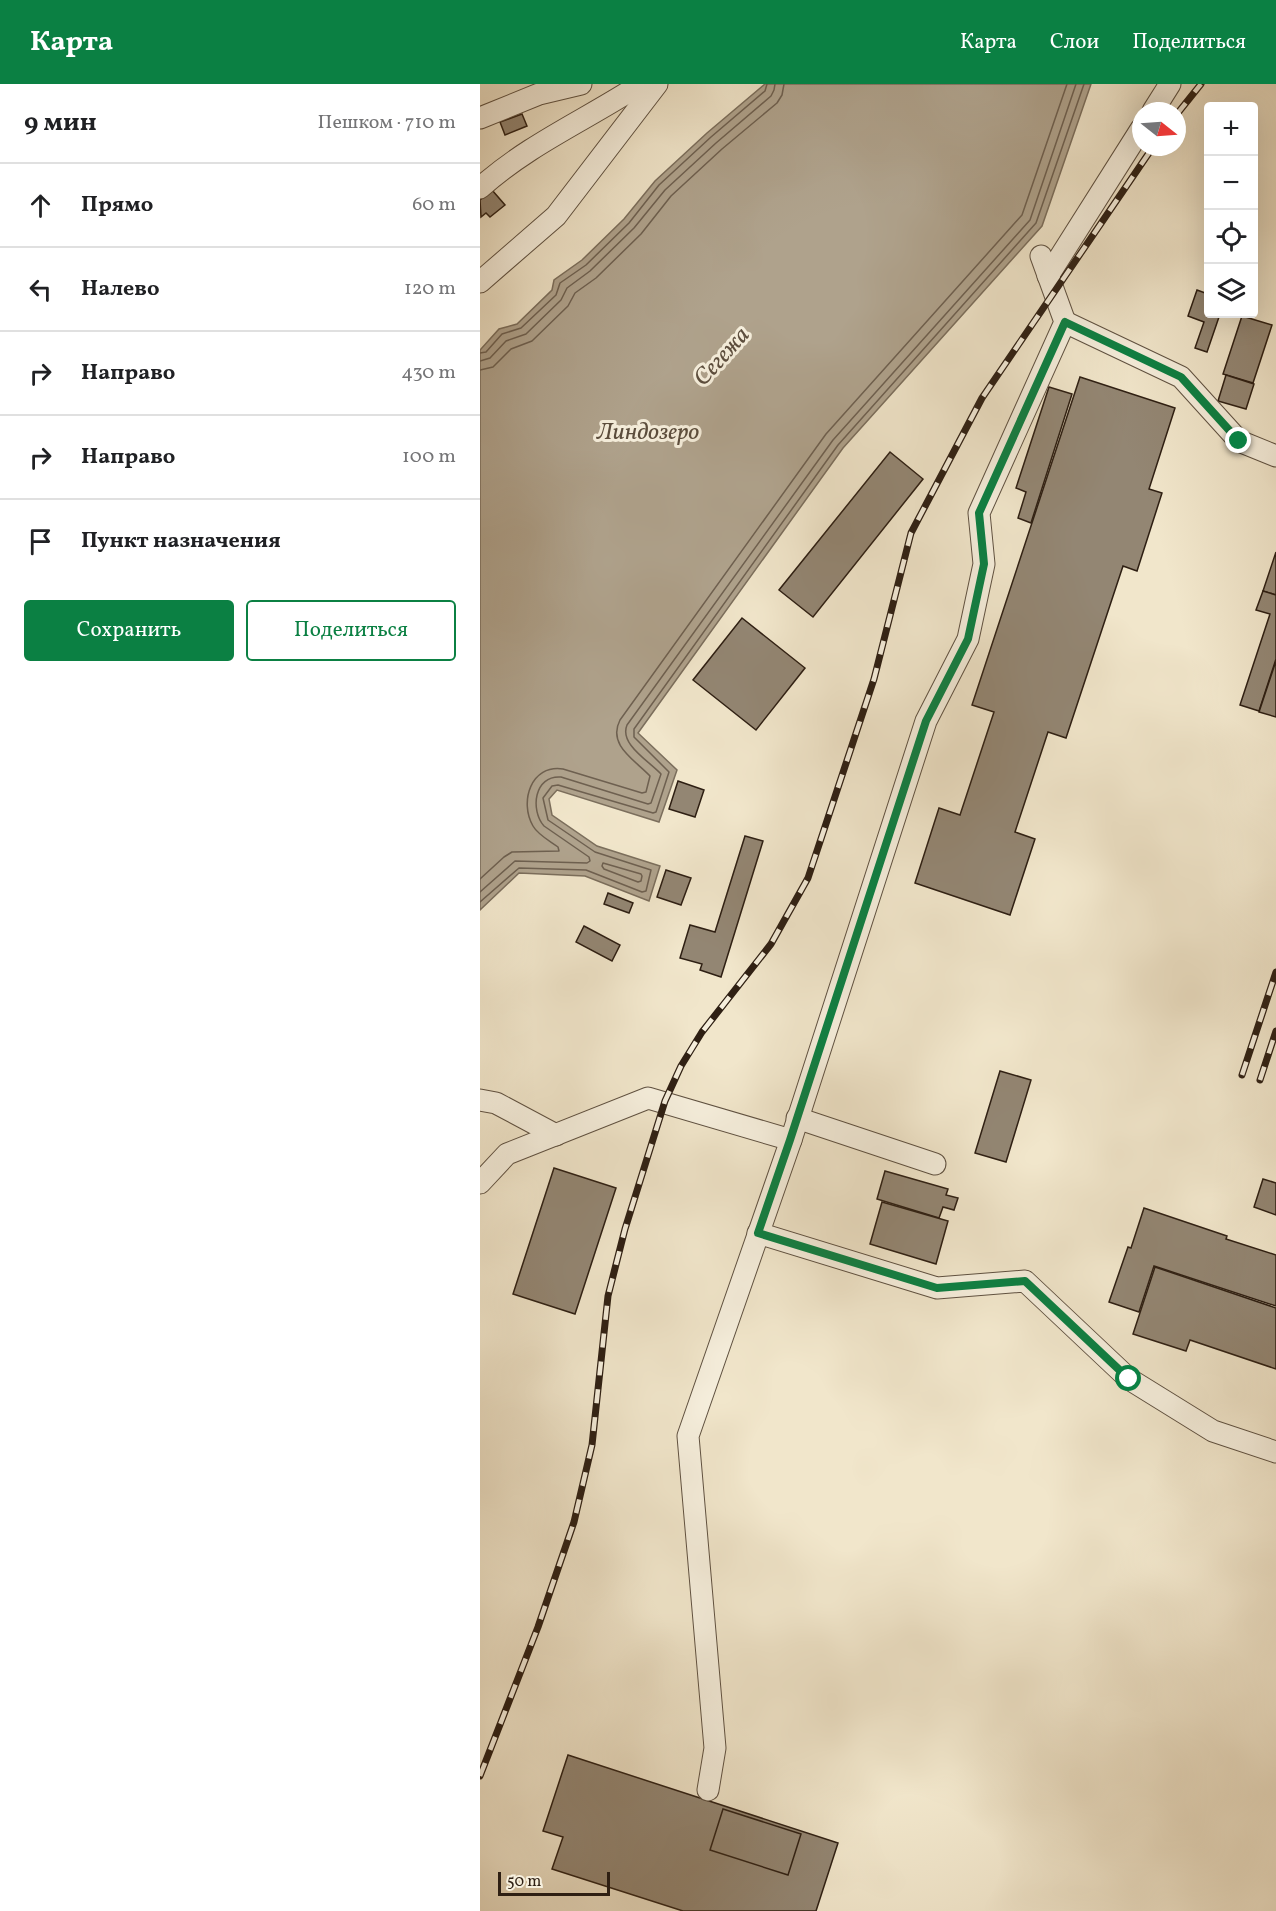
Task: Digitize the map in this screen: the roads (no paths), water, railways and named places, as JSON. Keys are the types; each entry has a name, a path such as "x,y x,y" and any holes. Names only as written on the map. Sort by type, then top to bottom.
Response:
{"street":[{"path":"480,118 538,94 581,84"},
{"path":"480,188 542,140 609,105 640,84"},
{"path":"480,282 556,216 657,84"},
{"path":"1159,102 1170,84"},
{"path":"708,1790 715,1748 688,1436 790,1140 926,721 968,639 984,564 979,513 1065,322 1045,266 1132,142"},
{"path":"1065,322 1181,377 1239,441 1276,456"},
{"path":"480,1183 507,1154 648,1098 790,1140"},
{"path":"480,1100 495,1102 556,1135"},
{"path":"797,1118 935,1164"},
{"path":"758,1233 937,1288 1025,1281 1129,1379 1213,1431 1276,1452"}],"water":[{"name":"Линдозеро","path":"765,84 1091,84 1042,226 843,448 638,733 677,770 659,822 557,790 549,799 552,815 597,846 660,866 649,901 585,876 519,873 480,910 480,350 499,329 517,324 552,290 554,280 582,260 624,219 655,181"}],"railway":[{"path":"1186,103 1201,84"},
{"path":"480,1776 538,1627 574,1522 592,1445 608,1296 625,1229 665,1101 681,1066 702,1032 771,944 808,878 874,679 911,533 982,398 1147,156"},
{"path":"1242,1075 1276,972"},
{"path":"1260,1080 1276,1031"}],"water label":[{"name":"Сегежа","path":"721,356"}]}
